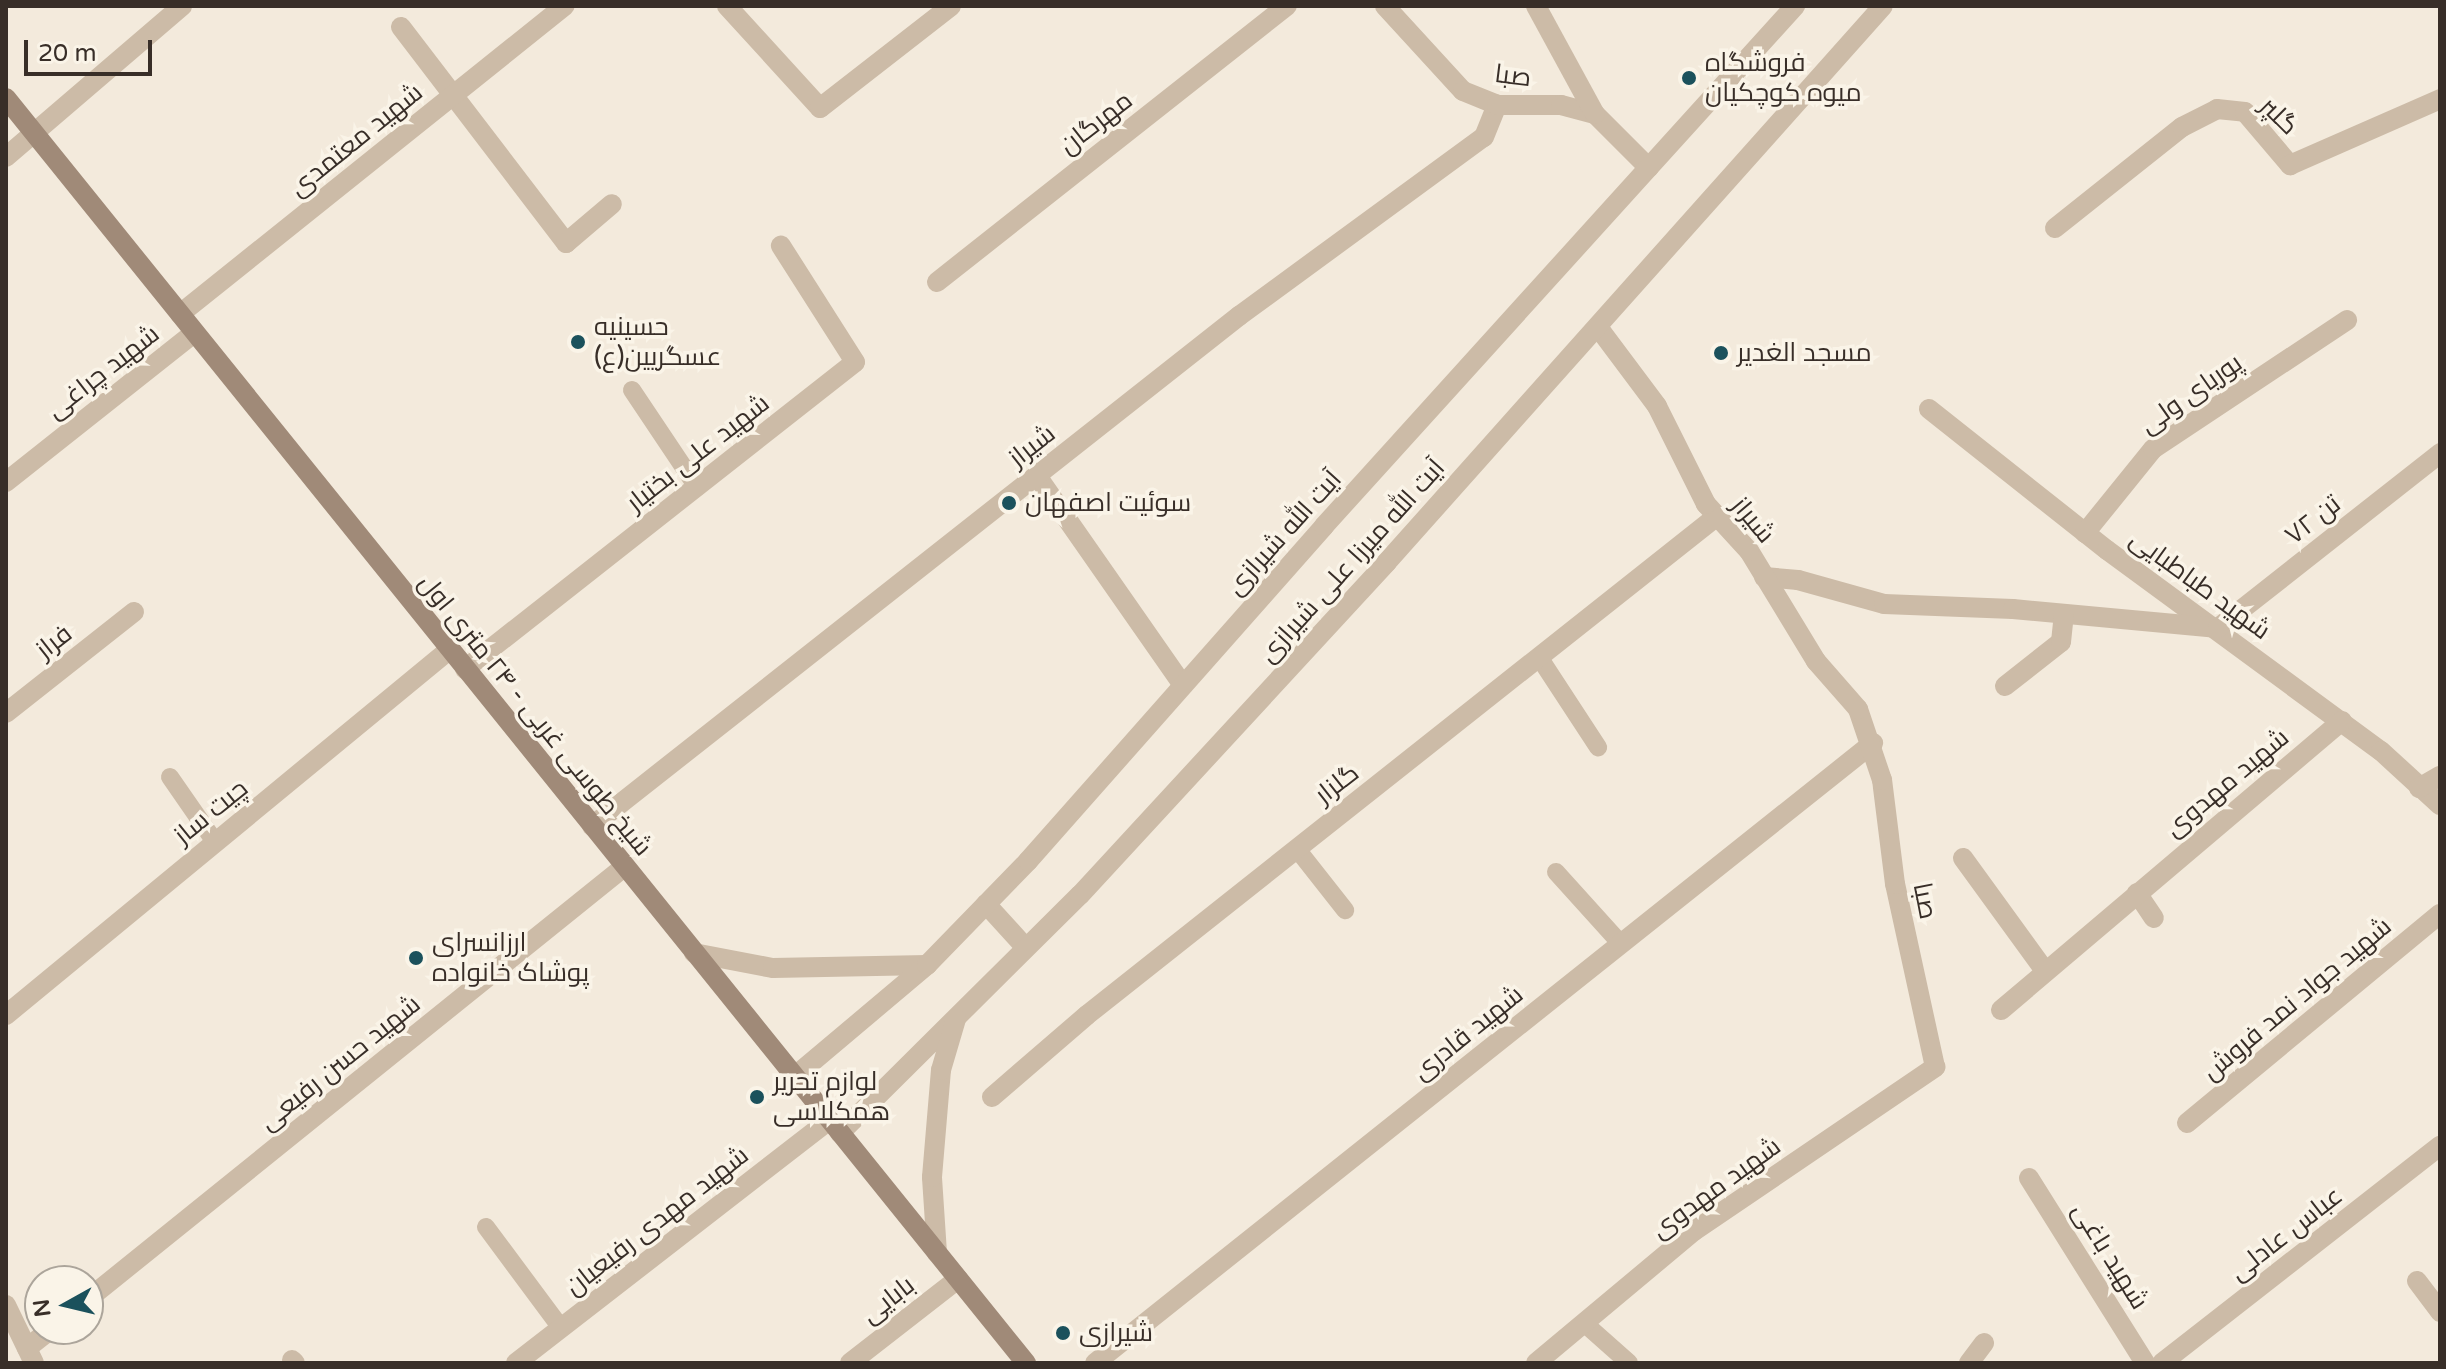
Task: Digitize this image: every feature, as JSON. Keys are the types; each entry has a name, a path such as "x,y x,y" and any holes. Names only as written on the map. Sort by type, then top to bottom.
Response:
{"main road":[{"name":"شیخ طوسی غربی - ۲۴ متری اول","path":"6,98 1026,1363"}],"street":[{"path":"6,157 182,6"},
{"name":"شهید معتمدی","path":"180,314 565,6"},
{"path":"727,6 820,108 951,6"},
{"name":"مهرگان","path":"937,282 1287,6"},
{"name":"صبا","path":"1385,6 1463,91 1497,105 1561,105 1595,114"},
{"path":"1536,6 1595,114 1649,168"},
{"name":"آیت الله شیرازی","path":"794,1077 927,965 986,904 1795,6"},
{"name":"آیت الله میرزا علی شیرازی","path":"835,1126 957,1017 1026,948 1354,598 1883,6"},
{"path":"401,27 450,97 566,243 612,204"},
{"name":"گلپر","path":"2055,228 2182,127 2217,109 2245,112 2290,165 2440,99"},
{"name":"شیراز","path":"592,826 1239,316 1484,137 1497,105"},
{"name":"شهید علی بختیار","path":"465,669 855,362 781,246"},
{"name":"پوریای ولی","path":"2085,533 2153,449 2347,320"},
{"name":"شیراز","path":"1598,327 1657,406 1717,516 1749,551 1816,661 1858,709 1873,743"},
{"name":"شهید چراغی","path":"6,482 194,333"},
{"name":"شهید طباطبایی","path":"1929,409 2085,533 2342,721 2440,805"},
{"name":"۷۲ تن","path":"2218,628 2440,453"},
{"path":"1037,476 1183,685"},
{"name":"گلزار","path":"992,1097 1297,849 1717,516"},
{"path":"1764,577 1798,580 1884,604 2064,614 2218,628"},
{"name":"فراز","path":"6,713 134,612"},
{"path":"2005,686 2061,642 2064,614"},
{"name":"چیت ساز","path":"6,1015 449,650"},
{"name":"شهید مهدوی","path":"2001,1010 2342,721"},
{"name":"صبا","path":"1873,743 1895,884 1935,1067"},
{"name":"شهید قادری","path":"1095,1363 1873,743"},
{"path":"2419,788 2440,776"},
{"path":"1963,858 2045,971"},
{"name":"شهید حسن رفیعی","path":"104,1286 624,867"},
{"path":"2137,893 2154,918"},
{"path":"986,904 1026,948"},
{"name":"شهید جواد نمد فروش","path":"2187,1123 2440,914"},
{"path":"694,953 773,968 927,965"},
{"path":"937,1253 932,1177 940,1085 957,1017"},
{"name":"شهید مهدوی","path":"1536,1363 1694,1231 1935,1067"},
{"name":"شهید مهدی رفیعیان","path":"516,1363 835,1126"},
{"name":"عباس عادلی","path":"2162,1363 2440,1146"},
{"name":"شهید باغی","path":"2029,1178 2145,1363"},
{"name":"بابایی","path":"850,1363 958,1279"},
{"path":"6,1305 31,1356"},
{"path":"1969,1363 1984,1343"}],"lane":[{"path":"632,390 697,487"},
{"path":"1539,657 1598,747"},
{"path":"170,777 215,842"},
{"path":"1297,849 1345,910"},
{"path":"1556,872 1621,944"},
{"path":"486,1227 561,1328"},
{"path":"1584,1323 1629,1363"}],"place":[{"name":"فروشگاه میوه کوچکیان","path":"1689,78"},
{"name":"حسینیه عسگریین(ع)","path":"578,342"},
{"name":"مسجد الغدیر","path":"1721,353"},
{"name":"سوئیت اصفهان","path":"1009,503"},
{"name":"ارزانسرای پوشاک خانواده","path":"416,958"},
{"name":"لوازم تحریر همکلاسی","path":"757,1097"},
{"name":"شیرازی","path":"1063,1333"}]}
